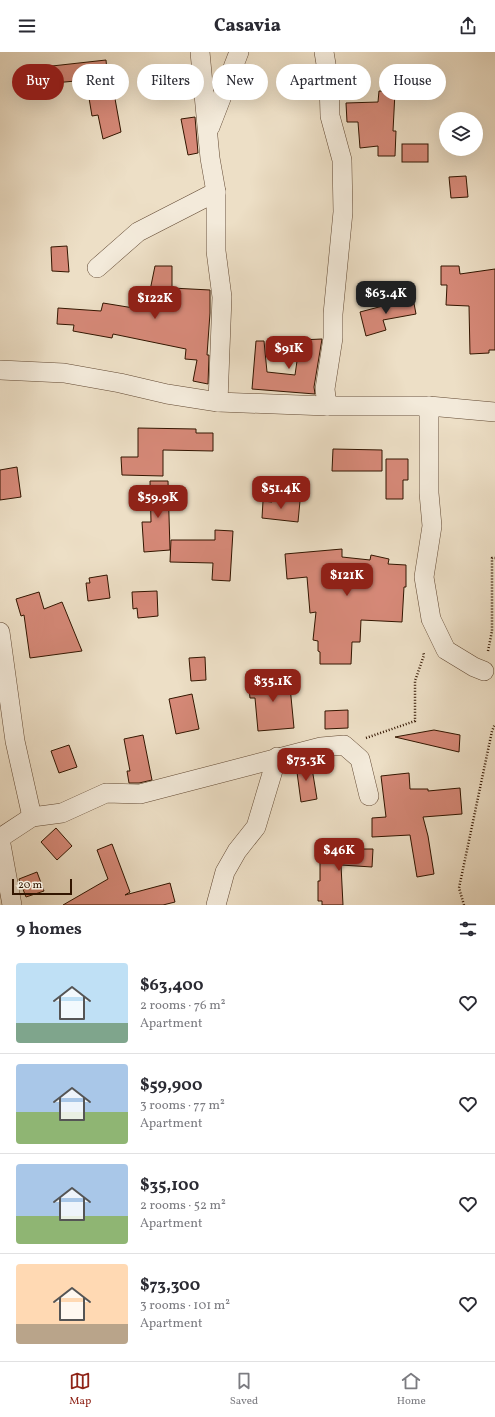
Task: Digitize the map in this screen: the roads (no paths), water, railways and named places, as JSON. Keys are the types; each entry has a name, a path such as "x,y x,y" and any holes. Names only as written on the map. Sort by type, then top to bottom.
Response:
{"street":[{"path":"200,52 210,158 216,192 216,251 222,297 218,402"},
{"path":"208,130 239,52"},
{"path":"324,52 329,82 330,116 342,160 343,212 333,314 333,338 325,389 327,406"},
{"path":"97,268 138,232 216,192"},
{"path":"0,370 64,373 120,383 167,394 218,402 327,406 429,406 495,412"},
{"path":"429,406 428,493 432,526 424,577 431,619 446,650 474,667 484,671"},
{"path":"0,632 15,741 32,817"},
{"path":"12,905 0,839 32,817 62,813 106,793 140,794 277,757 321,747 344,745 360,759 369,796"},
{"path":"216,905 225,872 237,851 256,827 277,757"}]}
